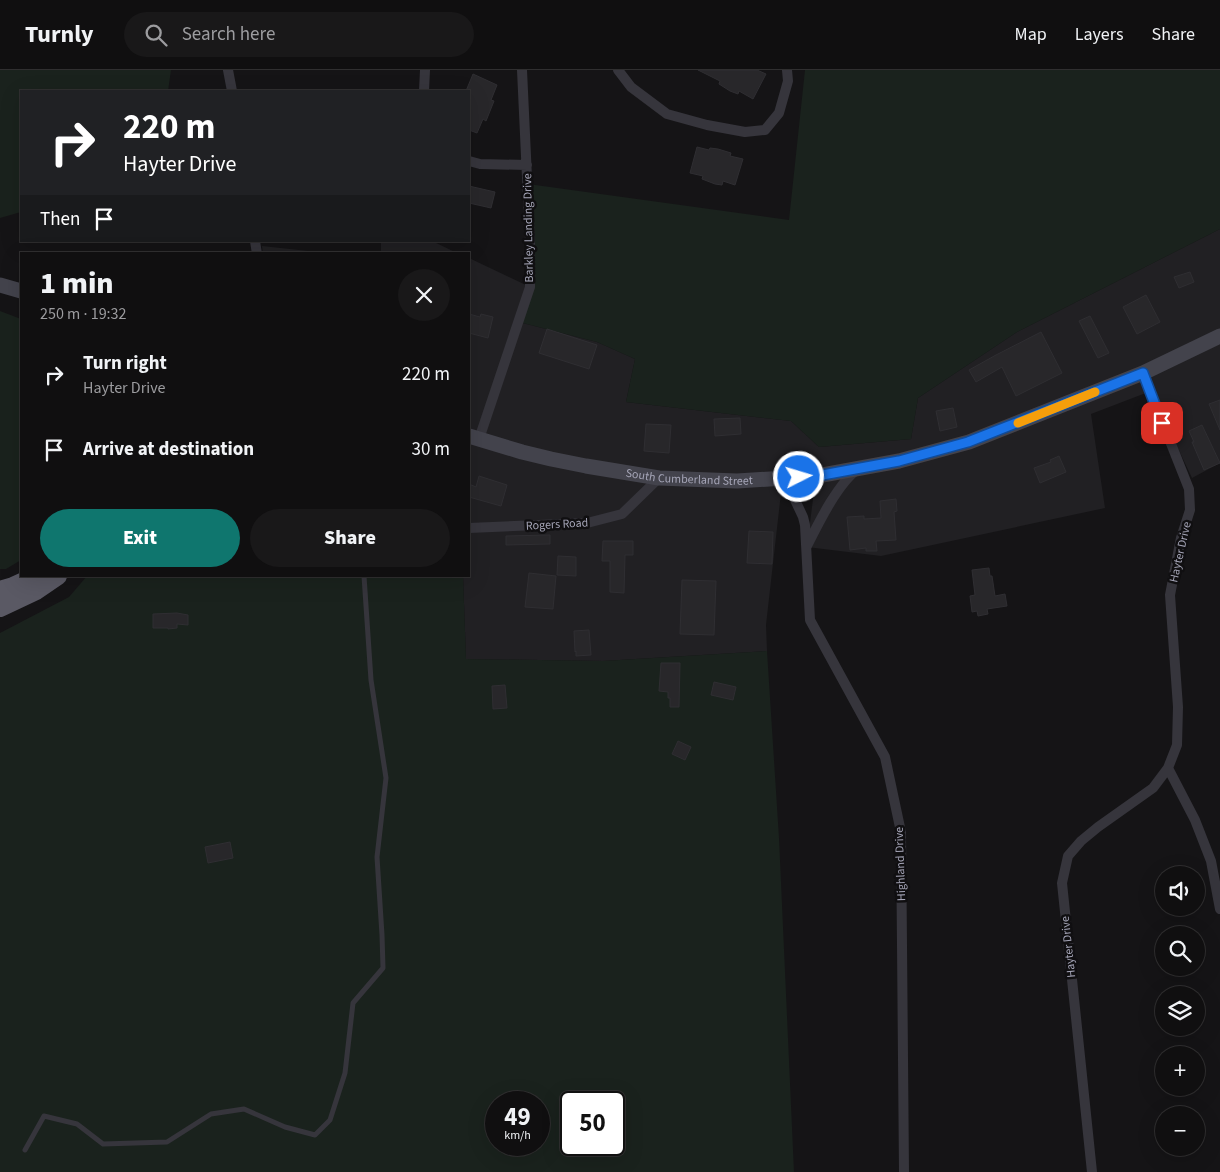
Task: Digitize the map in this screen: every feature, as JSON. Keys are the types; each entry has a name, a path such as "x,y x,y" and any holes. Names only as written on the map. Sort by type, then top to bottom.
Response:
{"highway":[{"path":"0,590 33,577"},
{"path":"0,608 36,592 57,577"}],"main road":[{"path":"0,285 20,292"},
{"name":"South Cumberland Street","path":"474,437 551,459 659,478 737,481 817,476 899,461 968,442 1143,373 1220,336"}],"street":[{"path":"228,70 232,90"},
{"path":"424,90 425,70"},
{"name":"Barkley Landing Drive","path":"474,437 530,286 530,242 522,70"},
{"path":"618,70 631,87 667,114 707,125 745,132 765,130 779,112 788,81 788,70"},
{"path":"470,162 527,165"},
{"name":"Hayter Drive","path":"1092,1172 1062,883 1068,856 1098,826 1153,788 1168,768 1177,745 1178,707 1170,595 1181,538 1190,510 1189,489 1143,373"},
{"path":"807,547 818,522 852,473 859,468"},
{"name":"Rogers Road","path":"470,528 587,523 605,519 622,514 659,478"},
{"name":"Highland Drive","path":"774,479 789,487 804,517 810,620 886,757 901,832 904,1172"},
{"path":"1168,768 1195,820 1211,861 1220,909"}],"lane":[{"path":"25,1150 44,1116 77,1124 102,1144 167,1142 211,1114 244,1109 285,1127 315,1135 330,1120 345,1073 353,1003 383,968 376,857 386,778 371,680 364,577"}],"shaded area":[{"path":"0,70 171,70 168,90 20,90 20,212 0,218"},
{"path":"805,70 1220,70 1220,229 1017,332 918,398 911,439 819,447 791,421 626,402 635,359 597,342 519,322 530,286 528,184 789,220"},
{"path":"1220,229 1220,463 1192,478 1151,391 1091,414 1105,508 881,556 807,547 814,491 781,493 766,625 767,651 603,661 466,659 463,577 470,577 470,258 530,287 519,322 597,342 635,359 626,402 791,421 819,447 911,439 918,398 1017,332"},
{"path":"381,242 434,242 455,252 381,252"},
{"path":"262,246 318,252 263,252"},
{"path":"0,311 20,319 20,561 6,569 0,569"},
{"path":"86,577 463,577 466,659 603,661 767,651 779,838 794,1172 0,1172 0,633 69,597"}],"building":[{"path":"698,70 757,70 766,74 753,99 739,91 738,94 730,91 719,84 720,81"},
{"path":"473,74 497,85 491,100 494,101 486,121 483,119 477,133 470,130 470,90 466,90"},
{"path":"697,147 709,150 710,148 718,149 731,153 730,156 743,159 735,185 723,181 722,185 715,184 702,179 703,176 690,173"},
{"path":"470,186 495,192 491,208 470,203"},
{"path":"1190,272 1194,282 1179,288 1174,277"},
{"path":"1146,295 1160,322 1137,334 1123,307"},
{"path":"470,314 480,317 481,314 493,317 488,338 470,333"},
{"path":"1090,316 1109,353 1098,358 1079,321"},
{"path":"547,329 597,345 589,369 539,353"},
{"path":"1041,332 1062,373 1016,396 1002,367 976,382 969,370"},
{"path":"1220,400 1220,430 1209,404"},
{"path":"953,408 957,427 940,431 936,411"},
{"path":"740,418 741,434 715,436 714,419"},
{"path":"646,424 671,425 669,453 644,451"},
{"path":"1202,425 1220,463 1204,470 1189,431"},
{"path":"1059,456 1066,472 1040,483 1034,468 1051,462 1050,460"},
{"path":"479,476 507,485 501,506 470,497 470,484 476,487"},
{"path":"896,499 897,511 894,512 896,540 876,541 877,551 866,551 866,548 850,550 847,517 881,518 880,501"},
{"path":"749,531 773,532 772,564 747,563"},
{"path":"550,535 550,544 506,545 506,536"},
{"path":"603,541 633,541 633,555 625,555 624,593 610,592 610,561 602,561"},
{"path":"558,556 576,557 576,576 557,575"},
{"path":"989,568 995,596 1005,594 1007,606 987,609 988,614 978,616 977,611 972,612 970,596 975,595 972,570"},
{"path":"529,573 556,576 553,609 525,607"},
{"path":"682,580 716,581 714,635 680,634"},
{"path":"177,613 188,615 188,625 177,624 177,628 168,629 153,628 153,614"},
{"path":"589,630 591,655 576,656 574,631"},
{"path":"661,663 680,663 679,707 670,707 668,692 659,691"},
{"path":"714,682 736,687 733,700 711,695"},
{"path":"505,685 507,708 493,709 492,686"},
{"path":"678,741 691,747 685,760 672,754"},
{"path":"230,842 233,858 208,863 205,847"}],"slow traffic":[{"path":"1018,423 1095,392"}],"route":[{"path":"799,477 817,476 899,461 968,442 1143,373 1162,423"}]}
